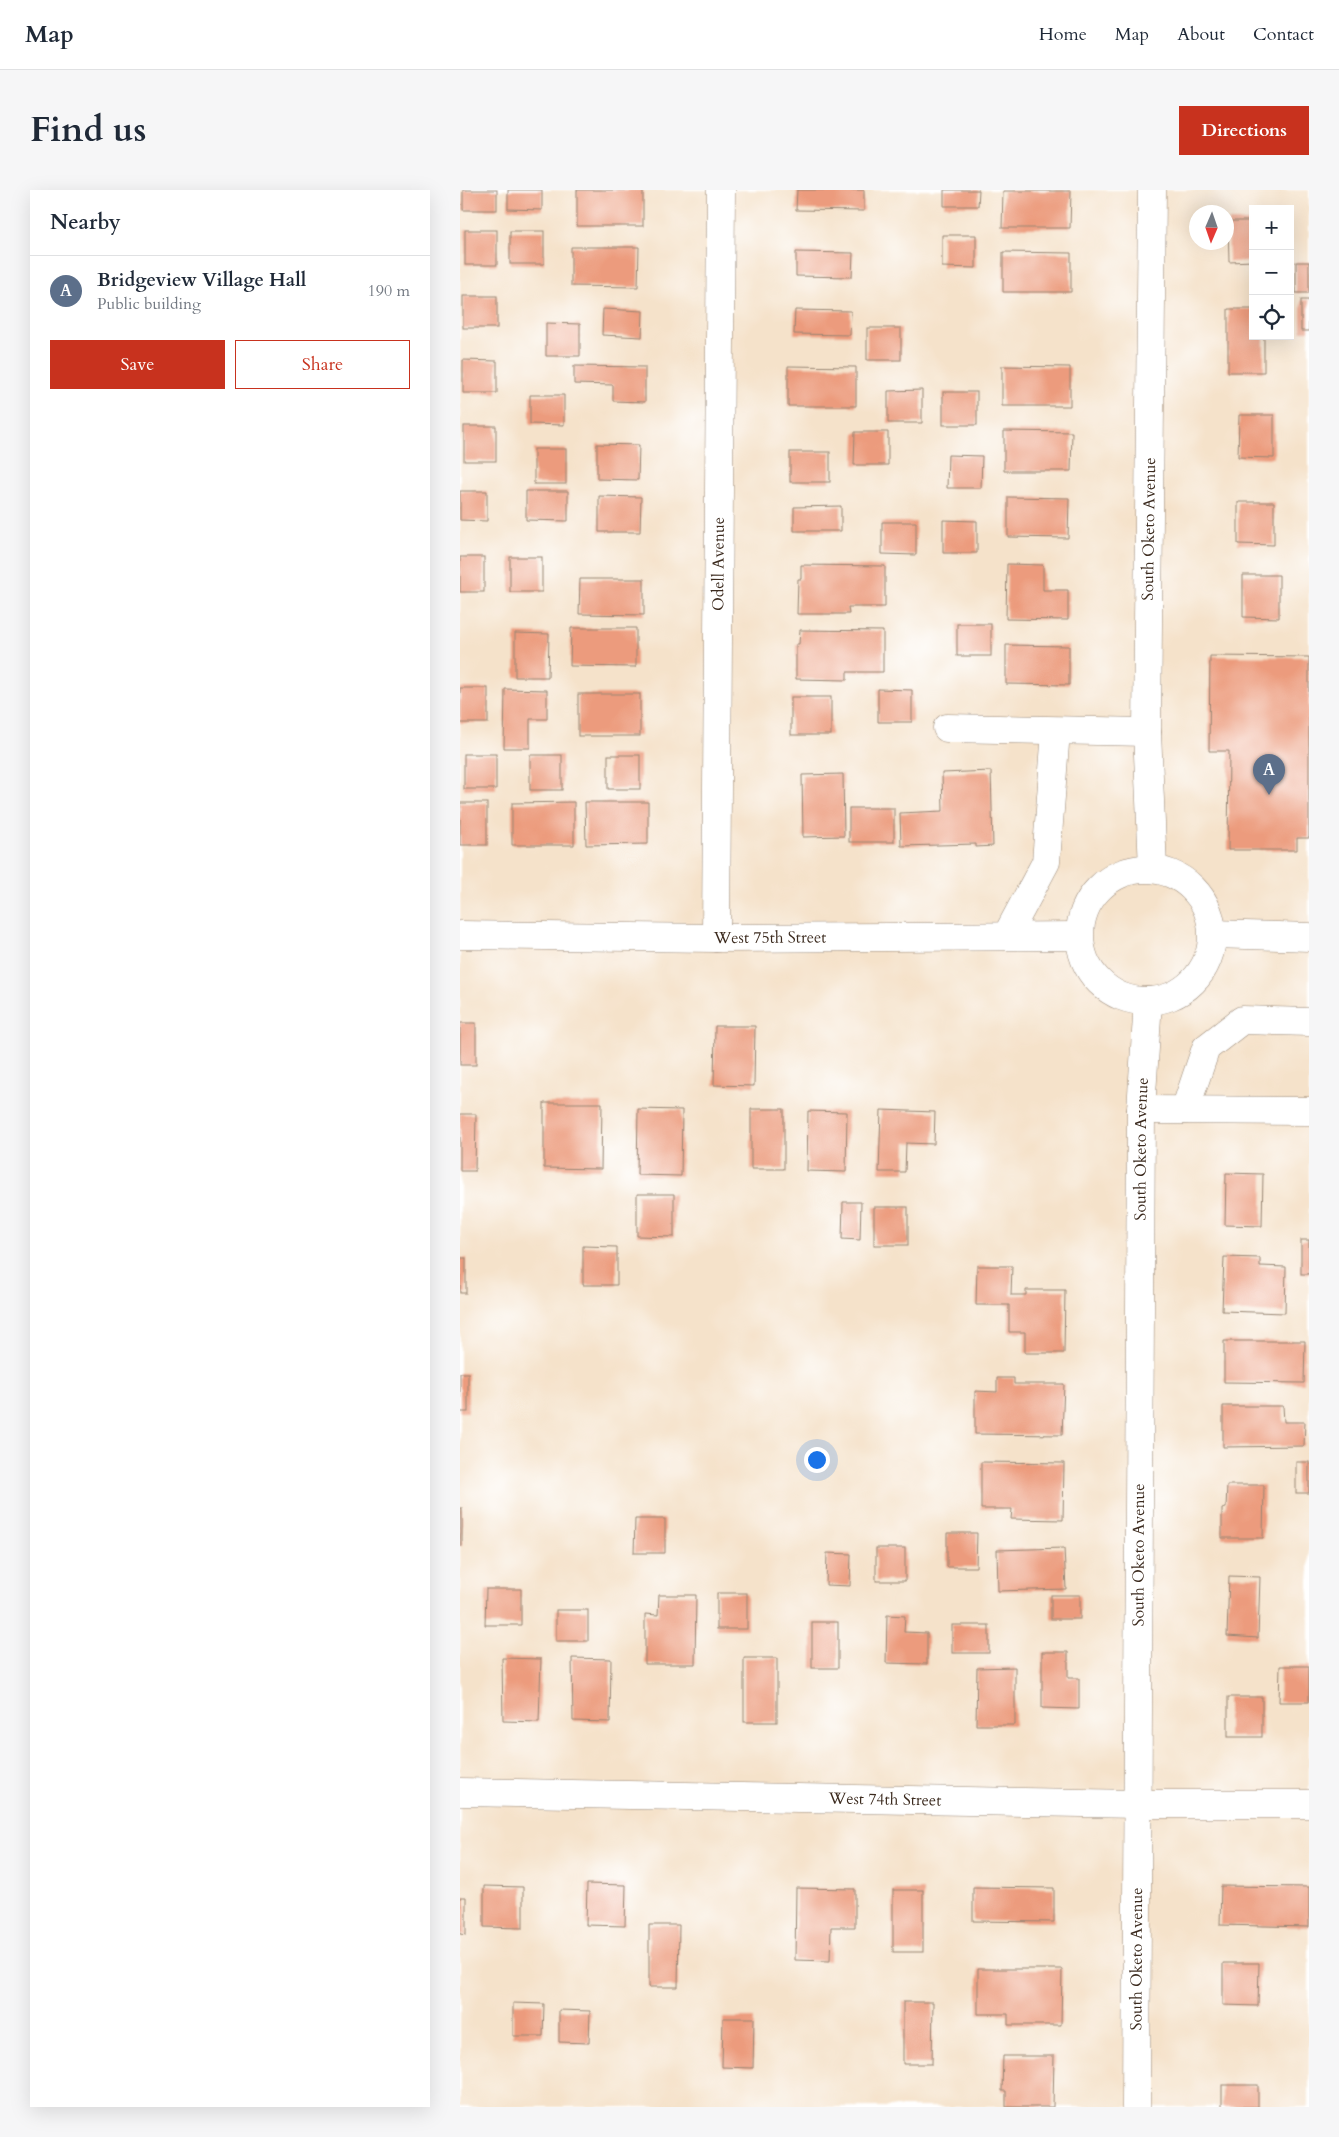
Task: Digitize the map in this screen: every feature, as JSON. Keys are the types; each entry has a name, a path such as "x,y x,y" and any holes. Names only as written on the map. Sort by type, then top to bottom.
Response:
{"street":[{"name":"Odell Avenue","path":"716,938 721,190"},
{"name":"South Oketo Avenue","path":"1152,190 1147,732 1153,868"},
{"path":"947,728 1147,732"},
{"path":"1007,935 1046,862 1056,731"},
{"path":"1153,868 1172,873 1188,883 1202,898 1210,915 1213,934 1210,954 1201,973 1186,988 1168,997 1148,1001 1127,998 1108,989 1093,975 1083,956 1079,936 1083,913 1093,894 1110,879 1130,870 1153,868"},
{"name":"West 75th Street","path":"460,934 716,938 1079,936"},
{"path":"1213,934 1309,937"},
{"name":"South Oketo Avenue","path":"1136,2107 1141,1110 1148,1001"},
{"path":"1185,1110 1206,1048 1242,1020 1309,1022"},
{"path":"1141,1110 1309,1111"},
{"name":"West 74th Street","path":"460,1792 1138,1804 1309,1804"}],"building":[{"path":"463,190 497,190 497,210 463,210"},
{"path":"508,190 542,190 542,210 508,209"},
{"path":"577,190 643,190 643,226 577,226"},
{"path":"797,190 864,190 864,211 796,210"},
{"path":"944,190 979,190 978,206 944,206"},
{"path":"1003,191 1071,191 1070,228 1002,228"},
{"path":"1234,221 1249,221 1249,261 1229,262 1229,250 1234,250"},
{"path":"465,230 497,230 497,265 465,265"},
{"path":"510,231 544,231 544,264 510,264"},
{"path":"942,235 976,235 976,268 942,267"},
{"path":"571,247 639,247 638,287 571,286"},
{"path":"796,252 853,253 852,277 796,276"},
{"path":"1003,252 1071,253 1071,292 1003,292"},
{"path":"1296,262 1309,262 1309,293 1296,293"},
{"path":"463,296 497,296 497,328 463,328"},
{"path":"1301,300 1309,300 1309,331 1301,331"},
{"path":"603,309 643,311 642,337 602,335"},
{"path":"1228,309 1249,309 1249,340 1264,340 1264,372 1228,372"},
{"path":"795,310 851,311 850,335 794,334"},
{"path":"546,323 580,324 580,356 546,356"},
{"path":"867,328 901,328 901,360 867,360"},
{"path":"463,360 497,361 497,393 463,393"},
{"path":"574,366 645,367 645,402 613,401 613,385 574,384"},
{"path":"788,366 856,367 856,406 788,406"},
{"path":"1002,366 1070,367 1070,406 1002,406"},
{"path":"922,390 922,423 888,423 888,391"},
{"path":"943,392 977,392 977,425 943,425"},
{"path":"530,395 564,395 564,425 530,424"},
{"path":"1239,415 1274,415 1274,458 1238,457"},
{"path":"464,426 496,426 496,461 464,461"},
{"path":"1004,431 1072,432 1071,471 1004,471"},
{"path":"855,432 888,432 888,465 854,465"},
{"path":"597,444 639,445 638,480 597,479"},
{"path":"534,449 566,449 566,484 534,484"},
{"path":"790,452 830,452 830,482 790,482"},
{"path":"948,455 982,456 981,488 947,488"},
{"path":"460,491 487,491 487,521 460,520"},
{"path":"526,491 568,491 568,521 526,520"},
{"path":"599,496 641,497 640,532 599,532"},
{"path":"1008,497 1069,498 1068,538 1008,537"},
{"path":"1238,502 1274,502 1274,545 1238,544"},
{"path":"841,506 841,531 794,531 794,507"},
{"path":"943,520 977,521 977,553 943,553"},
{"path":"882,522 916,522 916,555 882,554"},
{"path":"460,557 484,557 484,592 460,592"},
{"path":"510,557 542,557 542,592 510,592"},
{"path":"1007,564 1043,565 1043,590 1068,590 1068,620 1006,619"},
{"path":"801,565 885,566 885,607 848,607 849,614 797,614 798,579 801,579"},
{"path":"1243,575 1279,575 1279,618 1243,617"},
{"path":"580,579 644,579 644,615 579,614"},
{"path":"957,624 991,624 991,656 957,656"},
{"path":"571,628 636,628 636,667 570,666"},
{"path":"800,630 883,631 883,672 847,672 847,680 796,679 796,644 799,644"},
{"path":"515,633 549,634 548,677 515,677"},
{"path":"1006,645 1069,646 1069,685 1006,684"},
{"path":"1210,656 1309,657 1309,838 1297,838 1297,850 1228,850 1229,751 1209,751"},
{"path":"460,688 488,688 488,723 460,723"},
{"path":"505,689 547,690 547,719 530,719 530,748 504,748"},
{"path":"878,689 912,690 912,722 878,722"},
{"path":"578,694 640,694 640,736 578,736"},
{"path":"791,697 831,697 831,735 791,735"},
{"path":"464,754 496,754 496,789 464,789"},
{"path":"530,755 562,755 562,790 530,790"},
{"path":"608,755 640,755 640,789 608,789"},
{"path":"991,771 993,846 976,847 976,844 901,846 900,813 943,811 942,773"},
{"path":"843,774 844,836 803,837 802,775"},
{"path":"574,802 574,845 512,845 512,803"},
{"path":"585,802 648,802 648,844 586,845"},
{"path":"460,803 487,803 487,845 460,845"},
{"path":"849,808 894,808 894,842 849,842"},
{"path":"460,1023 476,1023 476,1065 460,1065"},
{"path":"715,1026 755,1026 754,1086 714,1085"},
{"path":"544,1103 602,1103 601,1169 544,1168"},
{"path":"638,1109 682,1110 681,1176 637,1175"},
{"path":"751,1109 784,1109 784,1169 751,1169"},
{"path":"881,1110 935,1112 934,1144 906,1143 905,1172 879,1172"},
{"path":"808,1111 847,1112 846,1172 807,1171"},
{"path":"460,1114 476,1114 475,1171 460,1171"},
{"path":"1226,1173 1263,1174 1262,1226 1225,1225"},
{"path":"637,1194 674,1194 674,1237 637,1236"},
{"path":"843,1202 861,1202 860,1240 842,1239"},
{"path":"874,1207 908,1207 908,1245 874,1245"},
{"path":"1301,1240 1309,1240 1309,1274 1301,1274"},
{"path":"583,1246 617,1247 617,1285 583,1285"},
{"path":"1224,1257 1260,1258 1260,1266 1286,1267 1285,1313 1222,1311"},
{"path":"460,1258 466,1258 466,1293 460,1293"},
{"path":"977,1266 1012,1266 1011,1295 1026,1295 1026,1290 1065,1290 1064,1353 1025,1353 1025,1332 1009,1332 1009,1305 976,1305"},
{"path":"1224,1341 1305,1341 1304,1383 1224,1382"},
{"path":"460,1373 468,1373 468,1412 460,1412"},
{"path":"997,1378 1014,1378 1014,1384 1064,1384 1062,1435 975,1434 975,1391 997,1392"},
{"path":"1223,1406 1283,1406 1284,1422 1305,1422 1304,1446 1223,1447"},
{"path":"981,1462 1064,1463 1063,1520 1011,1519 1012,1509 981,1509"},
{"path":"1296,1462 1309,1462 1309,1493 1296,1493"},
{"path":"1227,1485 1264,1485 1263,1538 1222,1538 1222,1509 1226,1508"},
{"path":"460,1508 462,1508 462,1546 460,1546"},
{"path":"635,1519 665,1519 665,1553 634,1553"},
{"path":"947,1533 977,1533 976,1567 947,1567"},
{"path":"876,1548 905,1548 905,1581 876,1581"},
{"path":"1064,1548 1066,1589 998,1591 997,1550"},
{"path":"827,1553 851,1554 850,1586 826,1585"},
{"path":"1229,1576 1260,1577 1258,1638 1227,1636"},
{"path":"486,1589 521,1589 521,1625 485,1625"},
{"path":"717,1593 747,1593 747,1629 717,1629"},
{"path":"659,1595 696,1595 695,1664 645,1664 645,1614 658,1615"},
{"path":"1051,1595 1080,1595 1080,1619 1051,1619"},
{"path":"556,1610 588,1610 588,1641 556,1641"},
{"path":"887,1615 905,1616 904,1632 927,1633 927,1664 886,1663"},
{"path":"812,1622 838,1622 838,1668 812,1668"},
{"path":"952,1625 989,1625 989,1653 952,1653"},
{"path":"1042,1652 1068,1652 1068,1678 1079,1678 1079,1709 1042,1708"},
{"path":"502,1658 541,1659 539,1722 503,1721"},
{"path":"572,1658 611,1659 610,1722 573,1721"},
{"path":"744,1658 777,1658 777,1722 744,1722"},
{"path":"1280,1666 1309,1666 1309,1702 1279,1702"},
{"path":"1015,1667 1015,1725 976,1725 977,1668"},
{"path":"1228,1697 1262,1697 1262,1737 1228,1737"},
{"path":"587,1884 626,1885 625,1926 586,1925"},
{"path":"484,1886 523,1887 523,1928 484,1927"},
{"path":"1221,1886 1309,1887 1309,1927 1220,1925"},
{"path":"973,1887 1054,1888 1054,1922 973,1921"},
{"path":"796,1888 855,1889 855,1927 831,1927 830,1961 795,1960"},
{"path":"893,1890 923,1890 923,1952 893,1952"},
{"path":"460,1897 466,1897 466,1935 460,1934"},
{"path":"649,1925 679,1925 678,1987 649,1987"},
{"path":"1223,1963 1259,1963 1258,2006 1223,2005"},
{"path":"978,1969 1062,1969 1061,2025 1008,2025 1008,2014 978,2014"},
{"path":"903,2002 933,2002 932,2064 903,2064"},
{"path":"513,2003 544,2004 543,2036 513,2036"},
{"path":"559,2010 590,2011 589,2043 559,2042"},
{"path":"723,2018 754,2018 753,2068 722,2067"},
{"path":"1003,2056 1054,2056 1053,2107 1006,2107 1006,2091 1002,2091"},
{"path":"1222,2085 1258,2085 1258,2107 1222,2107"}],"place":[{"name":"Bridgeview Village Hall","path":"1269,795"}]}
